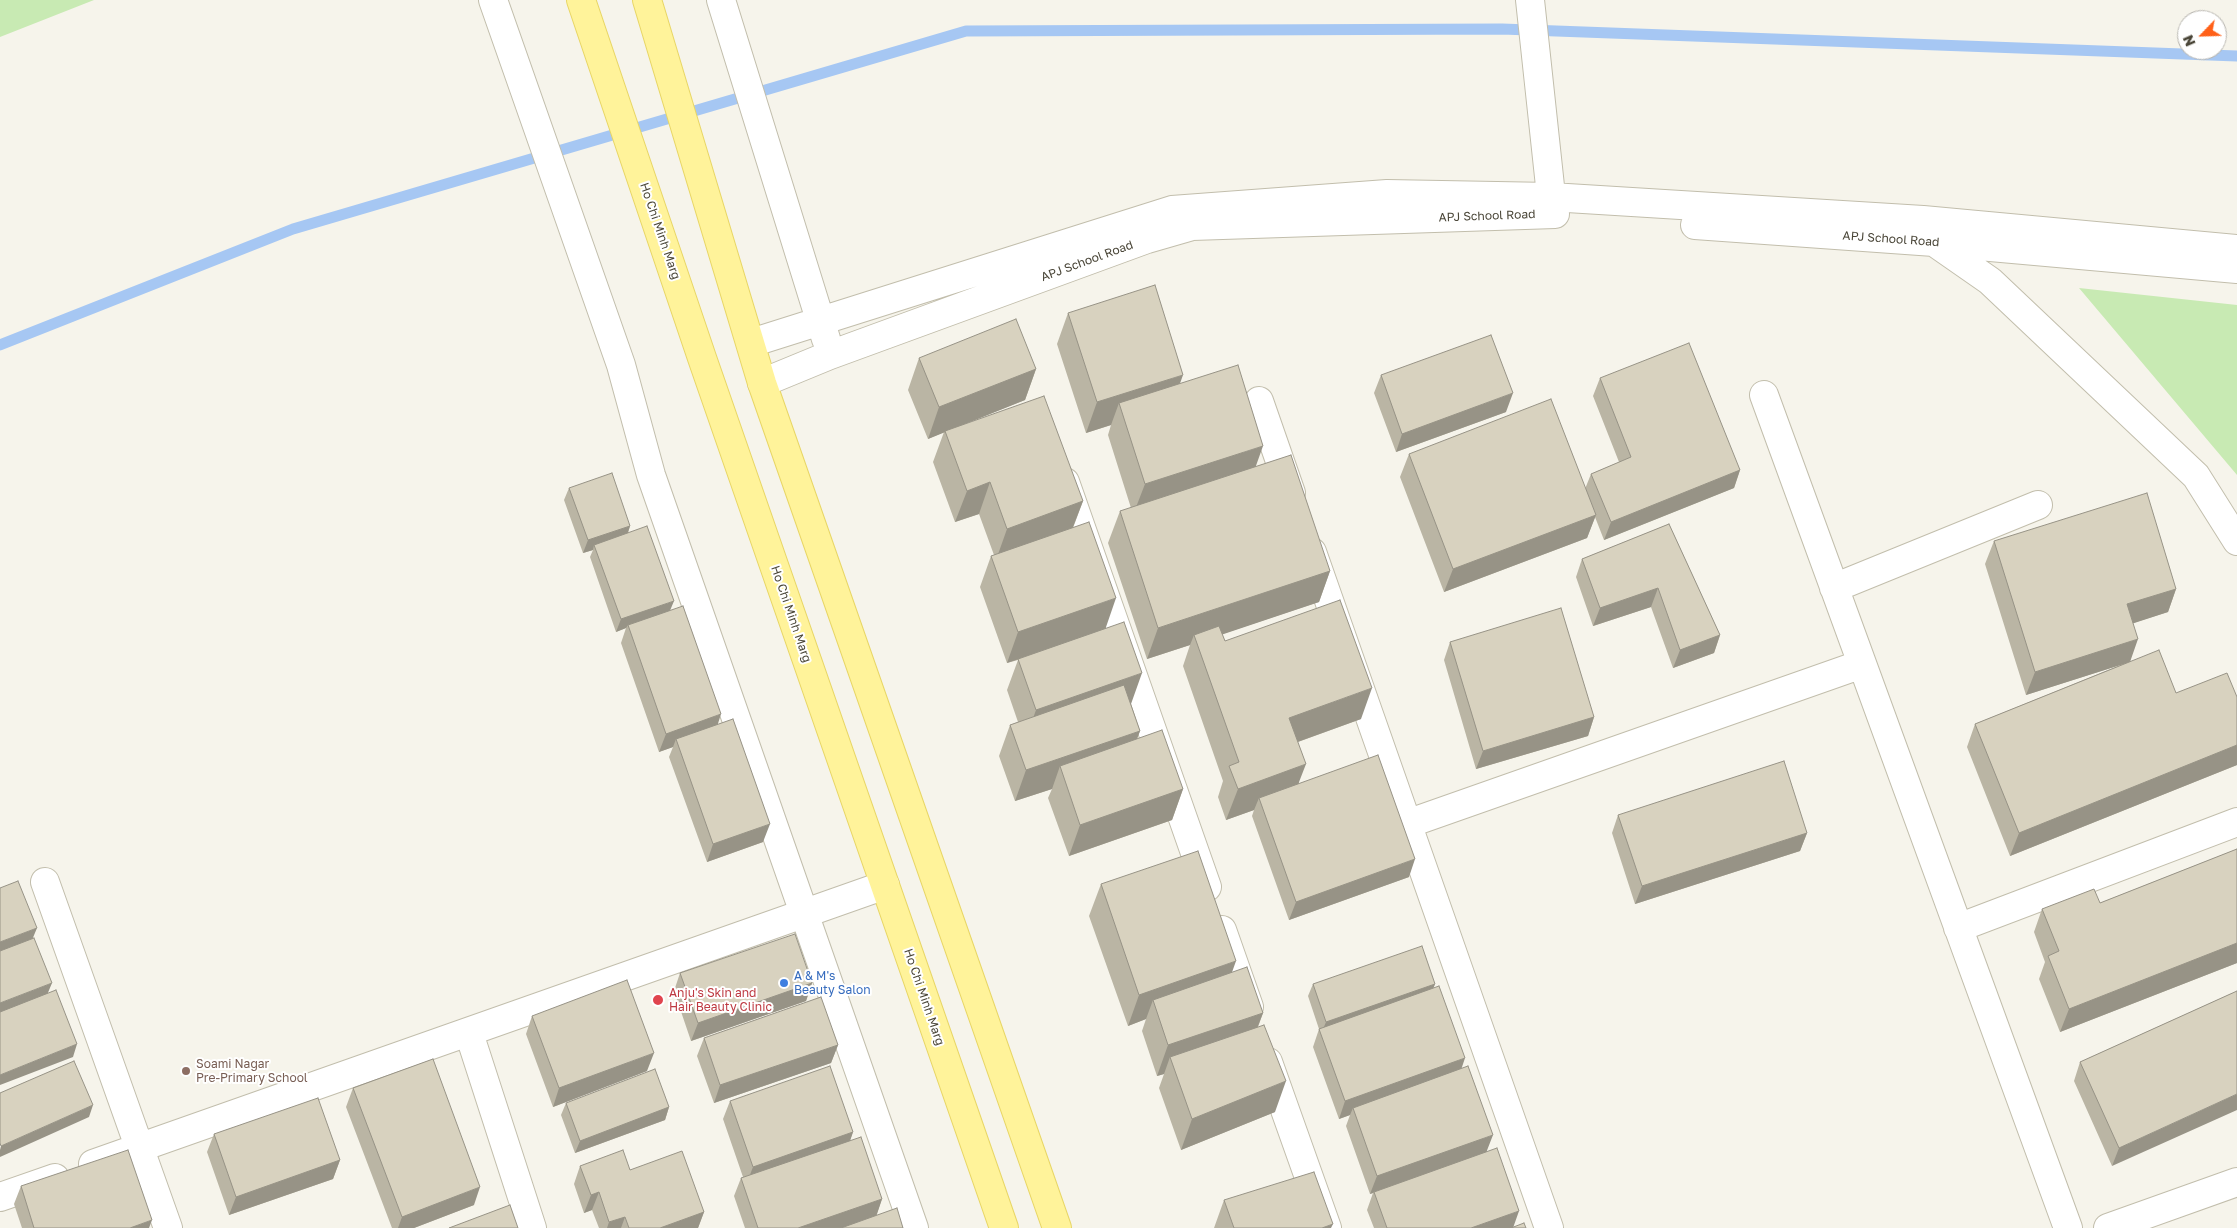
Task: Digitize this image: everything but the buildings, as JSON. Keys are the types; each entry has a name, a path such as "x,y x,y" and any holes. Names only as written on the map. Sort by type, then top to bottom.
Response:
{"main road":[{"name":"Ho Chi Minh Marg","path":"582,0 702,358 1004,1228"},
{"path":"647,0 762,383 1057,1228"}],"street":[{"path":"493,0 621,364 651,475 914,1228"},
{"path":"721,0 822,320 830,354"},
{"path":"1530,0 1552,206"},
{"path":"750,344 1172,210 1387,194 1552,206 1923,220 2237,248"},
{"name":"APJ School Road","path":"762,383 830,354 1147,239 1192,226 1552,206 2237,268"},
{"path":"1934,242 1990,281 2196,476 2237,541"},
{"path":"1764,395 2068,1228"},
{"path":"1259,401 1549,1228"},
{"path":"1058,462 1327,1228"},
{"path":"1834,588 2038,505"},
{"path":"1407,824 1862,664"},
{"path":"1958,928 2237,822"},
{"path":"45,882 168,1228"},
{"path":"0,1197 885,885"},
{"path":"469,1032 532,1228"},
{"path":"2108,1228 2237,1182"}],"green space":[{"path":"0,0 94,0 0,37"},
{"path":"2079,288 2237,305 2237,475"}],"waterway":[{"path":"0,345 293,229 966,31 1502,29 2237,56"}],"place":[{"name":"A & M's Beauty Salon","path":"784,983"},
{"name":"Anju's Skin and Hair Beauty Clinic","path":"658,1000"},
{"name":"Soami Nagar Pre-Primary School","path":"186,1071"}]}
